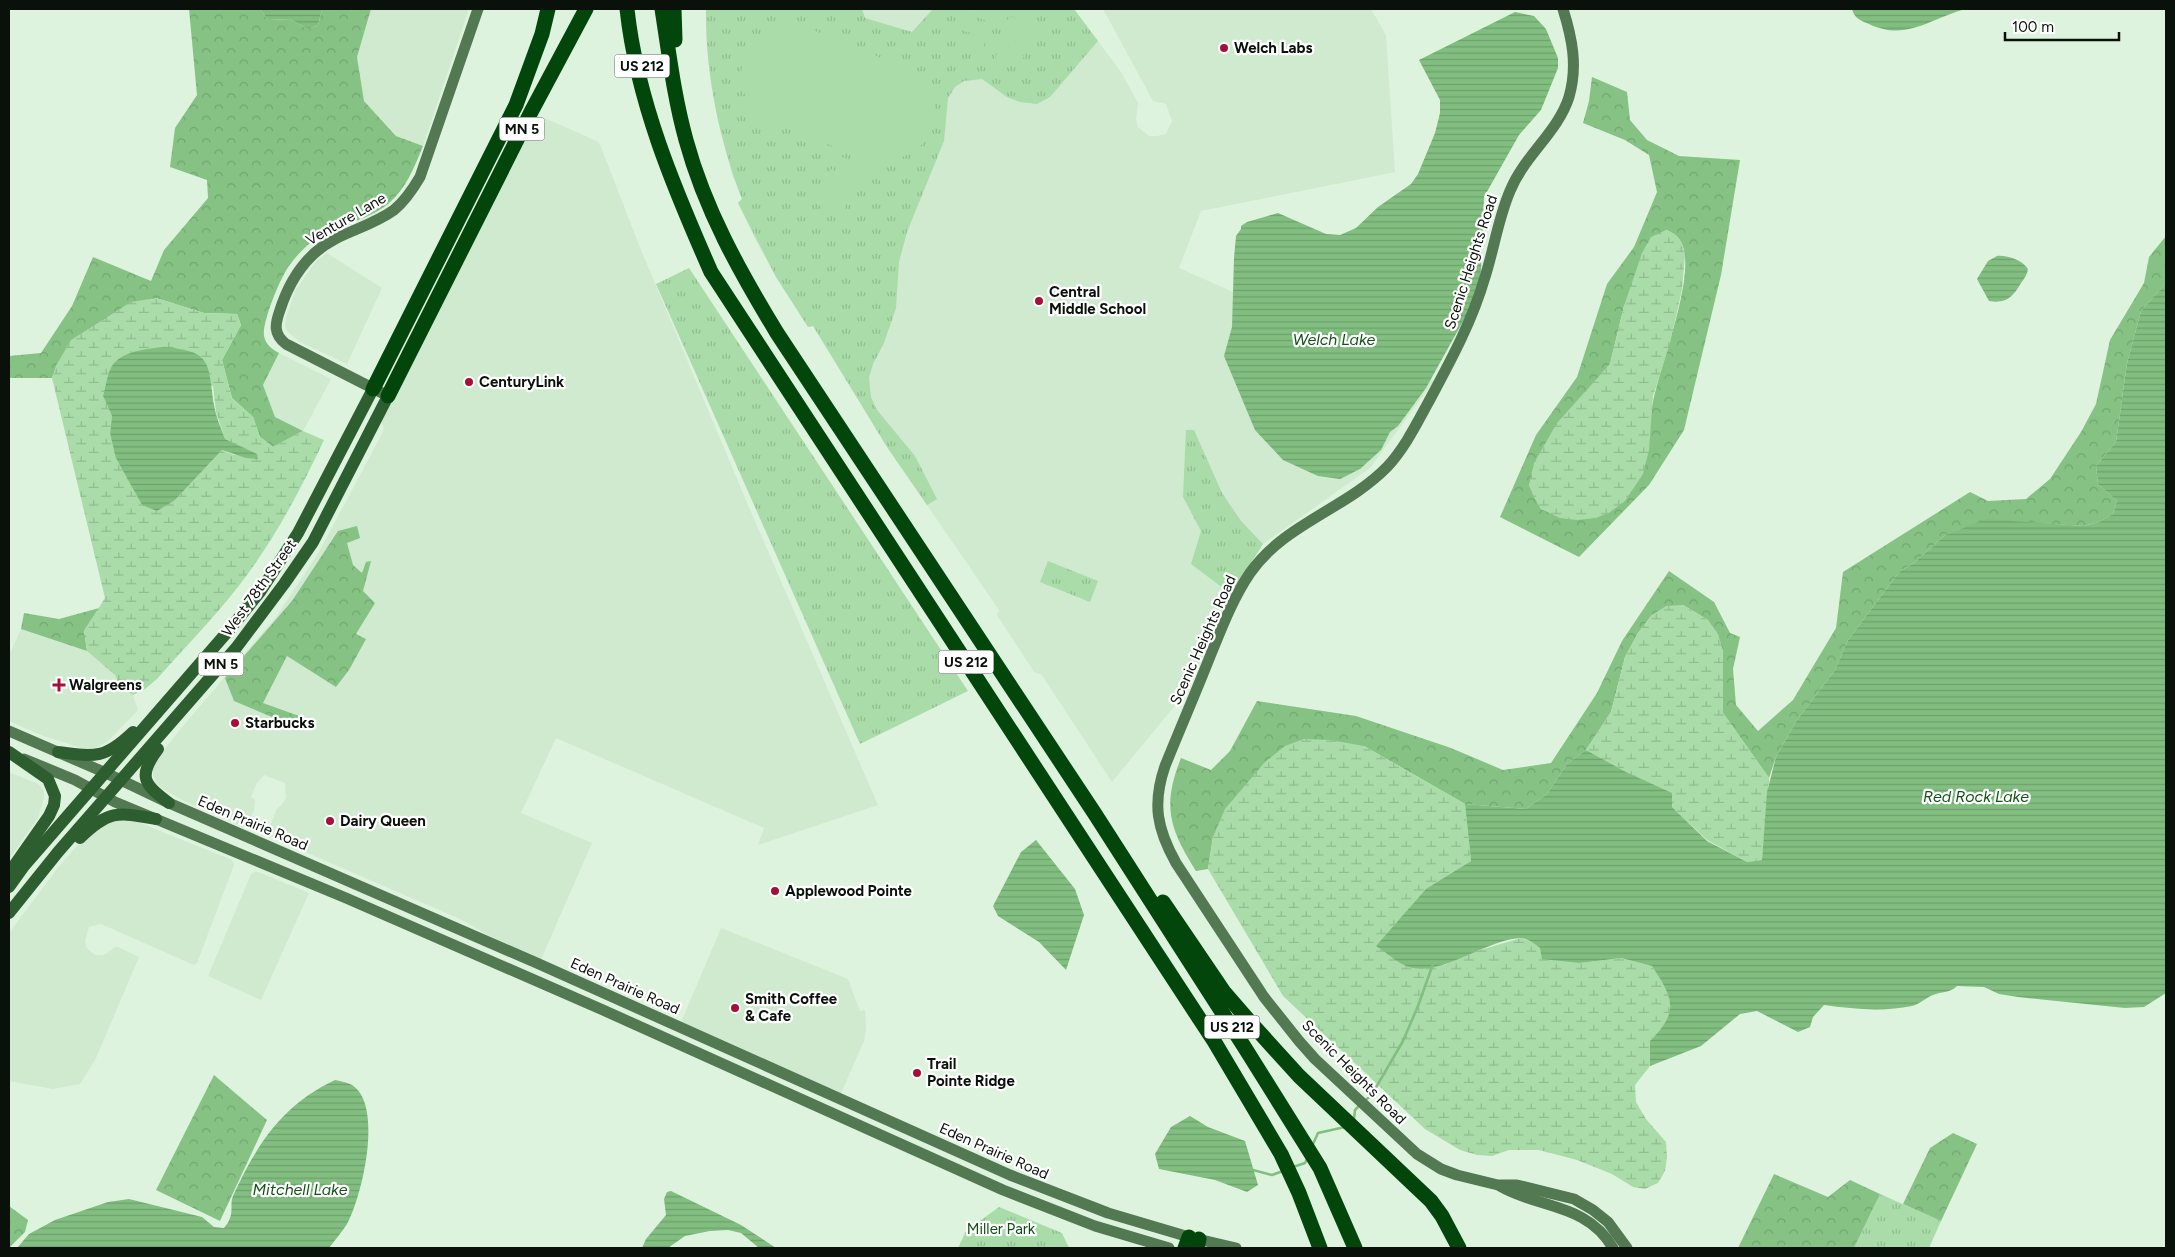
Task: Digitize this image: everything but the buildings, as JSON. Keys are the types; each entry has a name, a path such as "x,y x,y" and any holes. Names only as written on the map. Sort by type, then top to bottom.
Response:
{"highway":[{"name":"MN 5","path":"373,389 516,105 542,34 548,9"},
{"name":"MN 5","path":"388,396 586,9"},
{"path":"627,9 639,76 653,123"},
{"name":"US 212","path":"636,9 641,58 653,123 669,176 710,272 1214,1041 1281,1154 1299,1193 1320,1248"},
{"name":"US 212","path":"662,9 678,104 698,178 716,223 741,273 788,350 1095,814 1320,1168 1355,1248"},
{"path":"674,9 678,104"},
{"path":"1095,814 1146,878 1224,992 1299,1076 1418,1187 1442,1216 1460,1248"},
{"path":"1299,1193 1314,1248"}],"main road":[{"name":"Venture Lane","path":"388,396 286,344 276,332 276,322 282,302 295,275 314,253 336,239 384,216 402,202 412,191 425,164 478,9"},
{"name":"Scenic Heights Road","path":"1563,9 1570,31 1574,66 1569,97 1556,124 1523,167 1510,190 1485,278 1458,350 1411,434 1386,467 1363,488 1282,539 1248,575 1218,637 1168,758 1160,783 1158,799 1159,826 1164,843 1176,864 1264,997 1315,1059 1417,1154 1449,1172 1498,1185 1517,1185 1574,1199 1593,1210 1608,1222 1626,1248"},
{"name":"West 78th Street","path":"9,887 24,866 260,592 298,533 373,389"},
{"name":"West 78th Street","path":"9,913 58,852 236,648 284,584 313,542 388,396"},
{"path":"58,752 88,756 104,753 118,746 184,673 229,630"},
{"path":"168,803 150,788 146,780 146,770 149,761 190,702"},
{"name":"Eden Prairie Road","path":"9,731 106,773 168,803 539,964 1010,1175 1193,1243 1236,1248"},
{"path":"9,752 48,779 56,796 49,816 9,873"},
{"name":"Eden Prairie Road","path":"9,752 156,819 460,947 1003,1190 1095,1226 1169,1248"},
{"path":"9,925 72,844 100,820 119,813 156,819"},
{"name":"Scenic Heights Road","path":"1498,1185 1512,1193 1567,1209 1584,1218 1607,1238 1613,1248"}],"shaded area":[{"path":"371,9 469,9 423,146 397,136 364,101 357,57"},
{"path":"706,9 1074,9 1121,72 1138,103 1136,120 1138,127 1149,136 1166,134 1172,121 1166,104 1153,101 1103,9 1371,9 1386,35 1395,172 1201,211 1179,268 1434,381 1370,468 1263,544 1231,594 1187,691 1112,782 1041,674 1034,672 997,615 999,610 887,447 813,326 808,327 776,277 754,237 738,203 742,199 732,174 718,121 711,73"},
{"path":"531,112 599,142 641,250 748,505 878,805 758,845 764,828 556,738 521,813 592,843 539,964 460,919 273,838 268,834 269,829 276,810 286,797 285,783 264,775 257,783 251,797 255,800 254,810 247,826 244,827 186,802 163,789 156,783 153,775 153,764 276,617 319,552 384,430 379,414"},
{"path":"327,253 382,288 347,364 300,342 288,332 285,326 295,291 316,261"},
{"path":"279,353 331,379 303,431 275,417 263,385"},
{"path":"21,629 87,651 115,675 122,688 133,695 138,710 108,741 95,748 84,749 38,734 9,721 9,656"},
{"path":"9,772 38,784 44,791 44,797 38,818 9,859"},
{"path":"117,820 138,822 232,860 234,865 197,963 194,965 101,924 89,927 85,941 86,947 95,955 104,955 118,947 139,957 96,1058 80,1084 53,1089 9,1081 9,933 74,849 98,827"},
{"path":"254,872 309,893 261,1000 208,976 251,874"},
{"path":"721,928 848,979 860,1011 865,1010 866,1030 864,1041 839,1098 679,1027"}],"green space":[{"path":"189,9 260,9 268,20 290,19 308,29 318,25 322,9 371,9 357,57 364,101 396,136 423,146 405,185 388,204 371,215 316,239 296,257 284,275 272,302 264,330 266,342 279,353 263,385 275,417 303,431 273,447 260,437 253,417 232,398 222,360 241,325 237,314 204,313 156,298 57,364 52,378 9,378 9,356 41,353 72,306 93,257 151,281 164,250 208,198 207,180 170,167 175,128 197,95"},
{"path":"706,9 862,9 865,18 912,32 933,9 1074,9 1098,41 1050,97 1037,104 1020,102 1007,97 982,79 964,81 955,87 948,98 944,141 907,232 899,262 896,308 869,378 871,397 877,410 915,456 937,499 927,505 887,447 813,326 808,327 776,277 738,203 742,199 720,130 715,106 708,57"},
{"path":"968,9 995,11 991,22 966,14"},
{"path":"1009,16 1035,24 1031,36 1005,28"},
{"path":"965,18 990,26 986,38 961,30"},
{"path":"793,25 805,27 914,71 931,92 935,107 935,120 931,132 924,143 901,158 874,162 741,111 746,98 741,71 749,48 767,33"},
{"path":"1004,31 1029,40 1025,52 1000,43"},
{"path":"959,34 985,42 981,54 956,46"},
{"path":"999,47 1024,56 1020,67 995,59"},
{"path":"1592,77 1627,92 1630,120 1647,140 1679,156 1740,160 1721,275 1684,430 1649,485 1579,557 1500,517 1536,435 1577,377 1607,284 1634,247 1657,192 1649,155 1625,140 1583,123 1589,101","holes":["1666,230 1675,234 1681,242 1685,257 1680,300 1654,396 1651,414 1610,512 1591,517 1575,518 1541,509 1529,485 1588,390 1610,364 1624,306"]},
{"path":"829,152 889,175 886,183 826,159"},
{"path":"830,169 857,180 842,214 816,204"},
{"path":"1666,230 1676,235 1682,243 1685,256 1682,290 1670,343 1653,396 1649,450 1643,474 1625,501 1610,512 1596,518 1577,520 1560,518 1541,509 1534,497 1529,485 1534,463 1557,423 1610,364 1624,306 1642,253 1651,237"},
{"path":"2166,236 2166,283 2141,311 2127,363 2116,442 2096,466 2098,484 2117,501 2113,514 2099,522 2084,526 2003,521 1944,536 1914,563 1900,571 1848,640 1835,670 1797,720 1776,757 1769,778 1723,713 1723,651 1708,620 1683,605 1652,615 1638,633 1625,657 1611,712 1586,750 1567,764 1547,794 1526,809 1465,804 1364,746 1213,837 1208,869 1196,871 1174,829 1171,816 1172,790 1181,758 1211,770 1230,751 1257,701 1356,716 1451,748 1503,770 1551,763 1597,693 1622,641 1669,571 1714,602 1730,633 1740,637 1733,669 1736,705 1758,731 1793,700 1836,628 1843,572 1970,492 1988,501 2026,499 2050,479 2081,432 2096,404 2110,340 2144,283 2149,257"},
{"path":"689,268 968,691 860,744 656,284"},
{"path":"156,298 204,313 237,314 241,325 222,360 232,398 253,417 260,437 273,447 303,431 324,440 285,516 251,570 209,622 157,679 145,689 133,695 121,688 115,675 87,651 84,631 105,598 52,378 57,364 71,340 131,302","holes":["108,383 213,386 216,412 225,439 244,449 234,455 222,450 175,500 142,505 130,482 110,433 112,416 103,396"]},
{"path":"1186,430 1194,430 1222,493 1241,521 1263,544 1231,594 1191,564 1201,531 1183,497"},
{"path":"357,526 360,538 347,543 353,565 362,573 366,562 371,561 363,591 375,603 356,634 366,639 349,670 336,687 287,656 263,703 299,716 293,726 234,701 225,678 292,601 338,531"},
{"path":"1048,561 1098,581 1090,602 1040,582"},
{"path":"1683,605 1708,620 1718,634 1723,651 1723,713 1769,778 1762,860 1747,862 1707,840 1672,807 1628,773 1586,750 1611,712 1625,657 1638,633 1652,615 1666,606"},
{"path":"99,608 84,631 87,651 21,629 24,613 59,619"},
{"path":"1304,739 1330,740 1364,746 1465,804 1471,861 1440,881 1444,965 1470,953 1521,938 1533,942 1540,948 1580,963 1621,958 1652,966 1669,996 1670,1013 1660,1031 1650,1041 1650,1066 1635,1085 1636,1102 1646,1119 1666,1142 1667,1157 1665,1171 1658,1183 1645,1189 1633,1187 1612,1174 1577,1160 1539,1150 1509,1150 1492,1156 1477,1155 1460,1150 1425,1129 1283,996 1208,869 1213,837 1225,809 1265,762 1285,746"},
{"path":"214,1075 267,1120 220,1221 156,1190"},
{"path":"1953,1133 1977,1144 1941,1221 1903,1204 1930,1148"},
{"path":"1774,1174 1828,1197 1850,1180 1880,1194 1854,1248 1738,1248"},
{"path":"1880,1194 1941,1221 1929,1248 1854,1248"},
{"path":"9,1206 28,1220 25,1232 9,1248"},
{"name":"Miller Park","path":"999,1207 1062,1233 1069,1248 958,1248 966,1231"}],"water":[{"path":"260,9 322,9 318,25 308,29 290,19 268,20"},
{"path":"1852,9 1966,9 1918,27 1895,31 1863,22 1856,17"},
{"name":"Welch Lake","path":"1515,12 1534,16 1546,29 1558,58 1558,68 1541,110 1519,135 1484,197 1481,270 1477,296 1426,388 1398,426 1390,432 1381,450 1360,469 1340,479 1318,476 1283,460 1255,430 1224,356 1232,327 1234,258 1236,236 1241,226 1247,222 1278,213 1326,234 1340,235 1356,228 1378,207 1411,184 1418,174 1435,133 1440,113 1440,100 1419,60"},
{"path":"1997,256 2014,259 2028,269 2012,296 1995,302 1989,301 1977,279 1988,261"},
{"name":"Red Rock Lake","path":"2166,283 2166,993 2144,1007 2125,1008 2018,997 1999,994 1984,987 1957,986 1950,991 1933,995 1915,1005 1901,1008 1868,1009 1824,1005 1813,1017 1810,1027 1798,1032 1757,1011 1740,1014 1701,1046 1650,1066 1650,1041 1660,1031 1666,1021 1670,1005 1665,987 1652,966 1621,958 1580,963 1542,959 1540,948 1528,940 1520,938 1507,940 1449,963 1421,969 1405,965 1376,946 1426,889 1471,861 1465,804 1526,809 1547,794 1567,764 1586,750 1628,773 1672,793 1672,807 1707,841 1747,862 1762,860 1767,792 1776,757 1797,720 1835,670 1848,640 1900,571 1914,563 1944,536 1986,519 2084,526 2099,522 2113,514 2117,501 2098,484 2096,466 2116,442 2127,363 2141,311"},
{"path":"163,347 191,352 205,361 216,414 225,439 257,454 258,459 246,458 222,450 175,500 157,511 142,505 116,458 110,433 112,416 103,396 109,373 116,361 128,354"},
{"path":"1036,840 1075,889 1084,915 1066,970 1039,942 998,916 993,906 1021,852"},
{"name":"Mitchell Lake","path":"335,1080 350,1084 361,1094 366,1109 368,1129 364,1172 359,1193 347,1224 329,1248 17,1248 29,1234 55,1220 108,1202 129,1199 202,1217 214,1227 224,1228 230,1219 232,1199 242,1177 273,1128 300,1101"},
{"path":"1190,1116 1208,1127 1245,1141 1258,1185 1247,1192 1215,1180 1159,1169 1155,1154 1171,1127"},
{"path":"671,1191 741,1225 776,1248 759,1248 741,1233 728,1230 685,1236 668,1248 642,1248 646,1239 666,1215 664,1199 667,1192"}],"waterway":[{"path":"1364,1101 1371,1096 1403,1041 1433,964"},
{"path":"1354,1119 1355,1110 1360,1105"},
{"path":"1313,1144 1318,1133 1345,1127"},
{"path":"1293,1167 1305,1163 1307,1159"},
{"path":"1253,1170 1272,1175 1283,1171"}],"place":[{"name":"Welch Labs","path":"1224,48"},
{"name":"Central Middle School","path":"1039,301"},
{"name":"CenturyLink","path":"469,382"},
{"name":"Walgreens","path":"59,685"},
{"name":"Starbucks","path":"235,723"},
{"name":"Dairy Queen","path":"330,821"},
{"name":"Applewood Pointe","path":"775,891"},
{"name":"Smith Coffee & Cafe","path":"735,1008"},
{"name":"Trail Pointe Ridge","path":"917,1073"}]}
